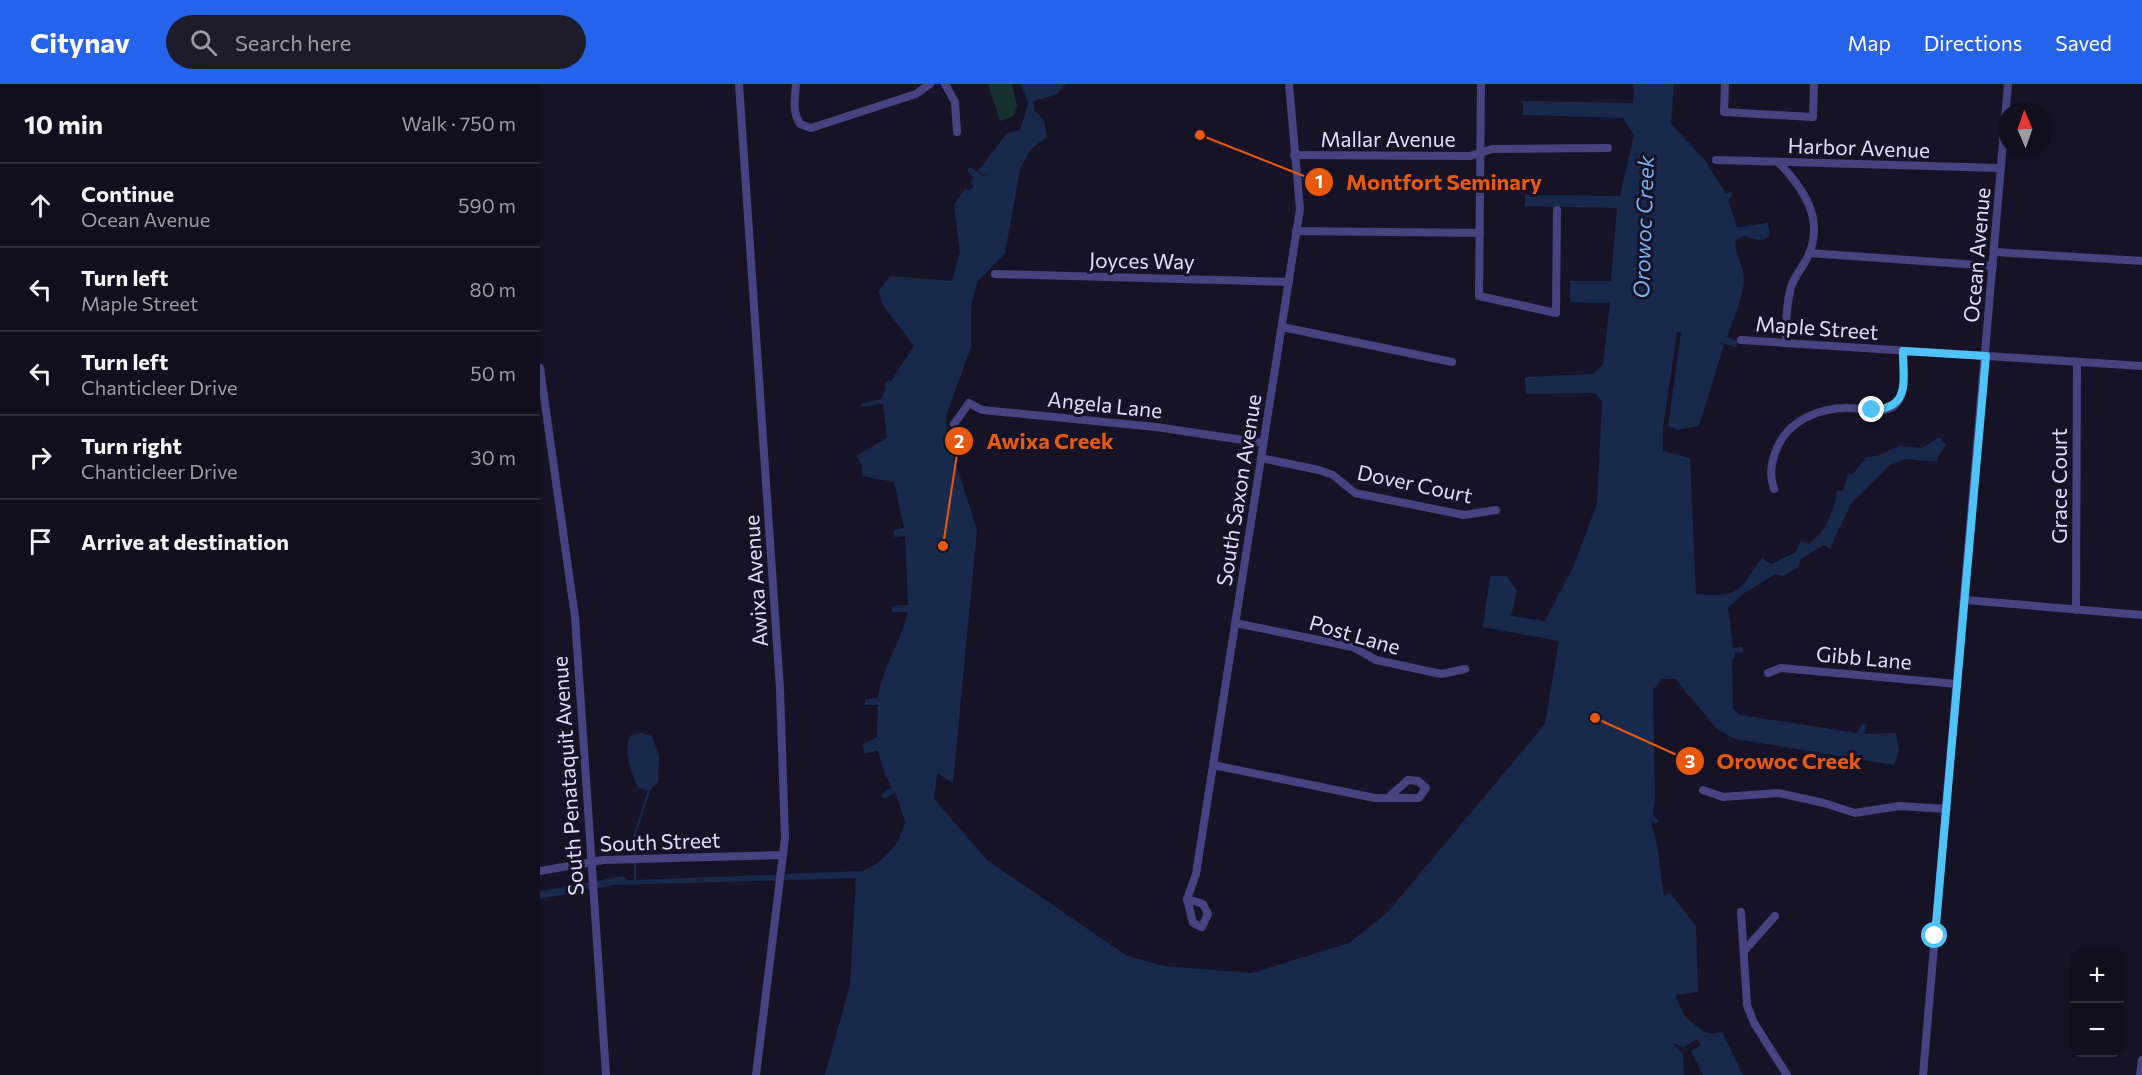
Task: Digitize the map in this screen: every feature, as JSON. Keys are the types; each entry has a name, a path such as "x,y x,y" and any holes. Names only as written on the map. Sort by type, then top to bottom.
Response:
{"street":[{"name":"Awixa Avenue","path":"739,84 780,696 785,838 756,1075"},
{"path":"796,84 794,102 797,119 800,124 812,128 916,94 930,84"},
{"path":"945,84 955,102 957,132"},
{"name":"South Saxon Avenue","path":"1187,899 1196,874 1299,209 1289,84"},
{"path":"1481,84 1479,296 1556,313 1557,210"},
{"path":"1725,84 1724,112 1813,117 1814,84"},
{"name":"Ocean Avenue","path":"1923,1075 2008,84"},
{"name":"Mallar Avenue","path":"1294,155 1470,156 1492,149 1608,148"},
{"name":"Harbor Avenue","path":"1716,160 2001,168"},
{"path":"1778,162 1803,190 1812,211 1813,235 1809,253 1792,285 1786,312 1786,343"},
{"path":"1296,231 1480,233"},
{"path":"1995,252 2142,261"},
{"path":"1809,253 1993,266"},
{"name":"Joyces Way","path":"995,274 1289,282"},
{"path":"1282,327 1452,362"},
{"name":"Maple Street","path":"1741,340 2142,366"},
{"path":"1774,489 1770,475 1780,441 1803,419 1833,408 1878,410 1894,406 1901,398 1903,351"},
{"name":"Grace Court","path":"2076,610 2077,362"},
{"name":"South Penataquit Avenue","path":"540,368 542,403 575,617 606,1075"},
{"name":"Angela Lane","path":"954,424 969,403 982,410 1156,427 1263,443"},
{"name":"Dover Court","path":"1261,458 1333,475 1355,493 1464,515 1496,510"},
{"path":"1965,600 2142,615"},
{"name":"Post Lane","path":"1235,623 1353,647 1376,660 1441,674 1465,669"},
{"name":"Gibb Lane","path":"1768,673 1781,668 1958,684"},
{"path":"1213,765 1375,798 1390,796"},
{"path":"1703,790 1723,797 1778,793 1824,802 1855,813 1899,806 1947,809"},
{"name":"South Street","path":"540,871 591,862 782,855"},
{"path":"1741,912 1747,1005 1750,1015 1786,1075"},
{"path":"1744,951 1775,916"},
{"path":"2140,1075 2142,1060"}],"green space":[{"path":"988,84 1012,84 1017,107 1013,116 1000,121"}],"water":[{"path":"1021,84 1066,84 1055,95 1034,101 1034,110 1044,120 1047,137 1031,149 1020,169 1005,253 977,282 971,308 971,347 946,416 947,436 977,530 953,783 937,773 934,799 987,860 1127,956 1164,966 1252,973 1349,943 1387,913 1545,724 1559,641 1483,627 1490,576 1507,576 1517,591 1511,616 1545,621 1574,565 1597,504 1602,401 1595,393 1526,394 1525,377 1592,374 1603,364 1610,303 1570,302 1570,281 1611,281 1617,208 1525,206 1525,195 1620,196 1634,135 1623,118 1523,115 1523,101 1633,103 1634,84 1674,84 1671,124 1705,160 1726,194 1731,191 1733,194 1728,200 1737,227 1768,223 1770,235 1764,239 1758,240 1744,236 1736,240 1744,285 1727,337 1738,341 1736,347 1718,342 1724,345 1699,426 1677,430 1668,426 1681,333 1677,332 1663,427 1663,451 1690,458 1696,594 1730,593 1742,586 1762,558 1771,564 1796,552 1801,541 1809,544 1828,520 1837,491 1843,491 1848,474 1853,474 1866,457 1877,456 1900,446 1922,448 1940,437 1946,445 1938,456 1937,462 1907,459 1890,465 1852,502 1830,548 1824,545 1801,559 1799,567 1783,576 1775,574 1743,594 1728,608 1733,648 1742,647 1743,652 1735,653 1735,659 1732,659 1733,709 1740,715 1857,733 1862,724 1867,725 1864,734 1896,733 1899,751 1894,765 1735,739 1717,729 1675,679 1662,679 1653,690 1655,798 1653,815 1659,821 1656,824 1651,821 1657,845 1664,896 1670,893 1696,926 1698,992 1676,995 1676,998 1685,1017 1704,1032 1712,1034 1722,1032 1743,1075 1703,1075 1691,1051 1701,1045 1697,1039 1684,1047 1672,1043 1683,1054 1684,1075 825,1075 850,985 856,878 614,885 540,899 540,895 611,881 862,871 884,858 900,837 905,821 895,792 884,799 881,795 892,787 884,772 878,750 865,754 862,745 877,737 878,705 865,705 865,699 878,698 883,676 908,612 892,612 892,606 908,605 905,536 894,537 894,530 904,528 894,482 862,476 862,466 856,456 887,438 883,404 861,407 861,404 881,399 886,388 884,386 888,380 891,381 914,346 882,304 879,291 890,276 952,281 960,252 954,205 965,189 970,190 974,186 970,183 973,178 976,179 967,171 970,167 985,177 990,169 985,176 978,171 1007,133 1020,131 1028,103"},
{"path":"641,733 652,736 659,756 658,782 649,791 638,788 627,748 631,735"}],"waterway":[{"path":"635,880 635,834 649,791"},
{"path":"540,895 622,880"}],"place":[{"name":"Montfort Seminary","path":"1200,135"},
{"name":"Awixa Creek","path":"943,546"},
{"name":"Orowoc Creek","path":"1595,718"}],"route":[{"path":"1872,410 1884,410 1894,406 1901,398 1903,351 1986,356 1935,936"}]}
